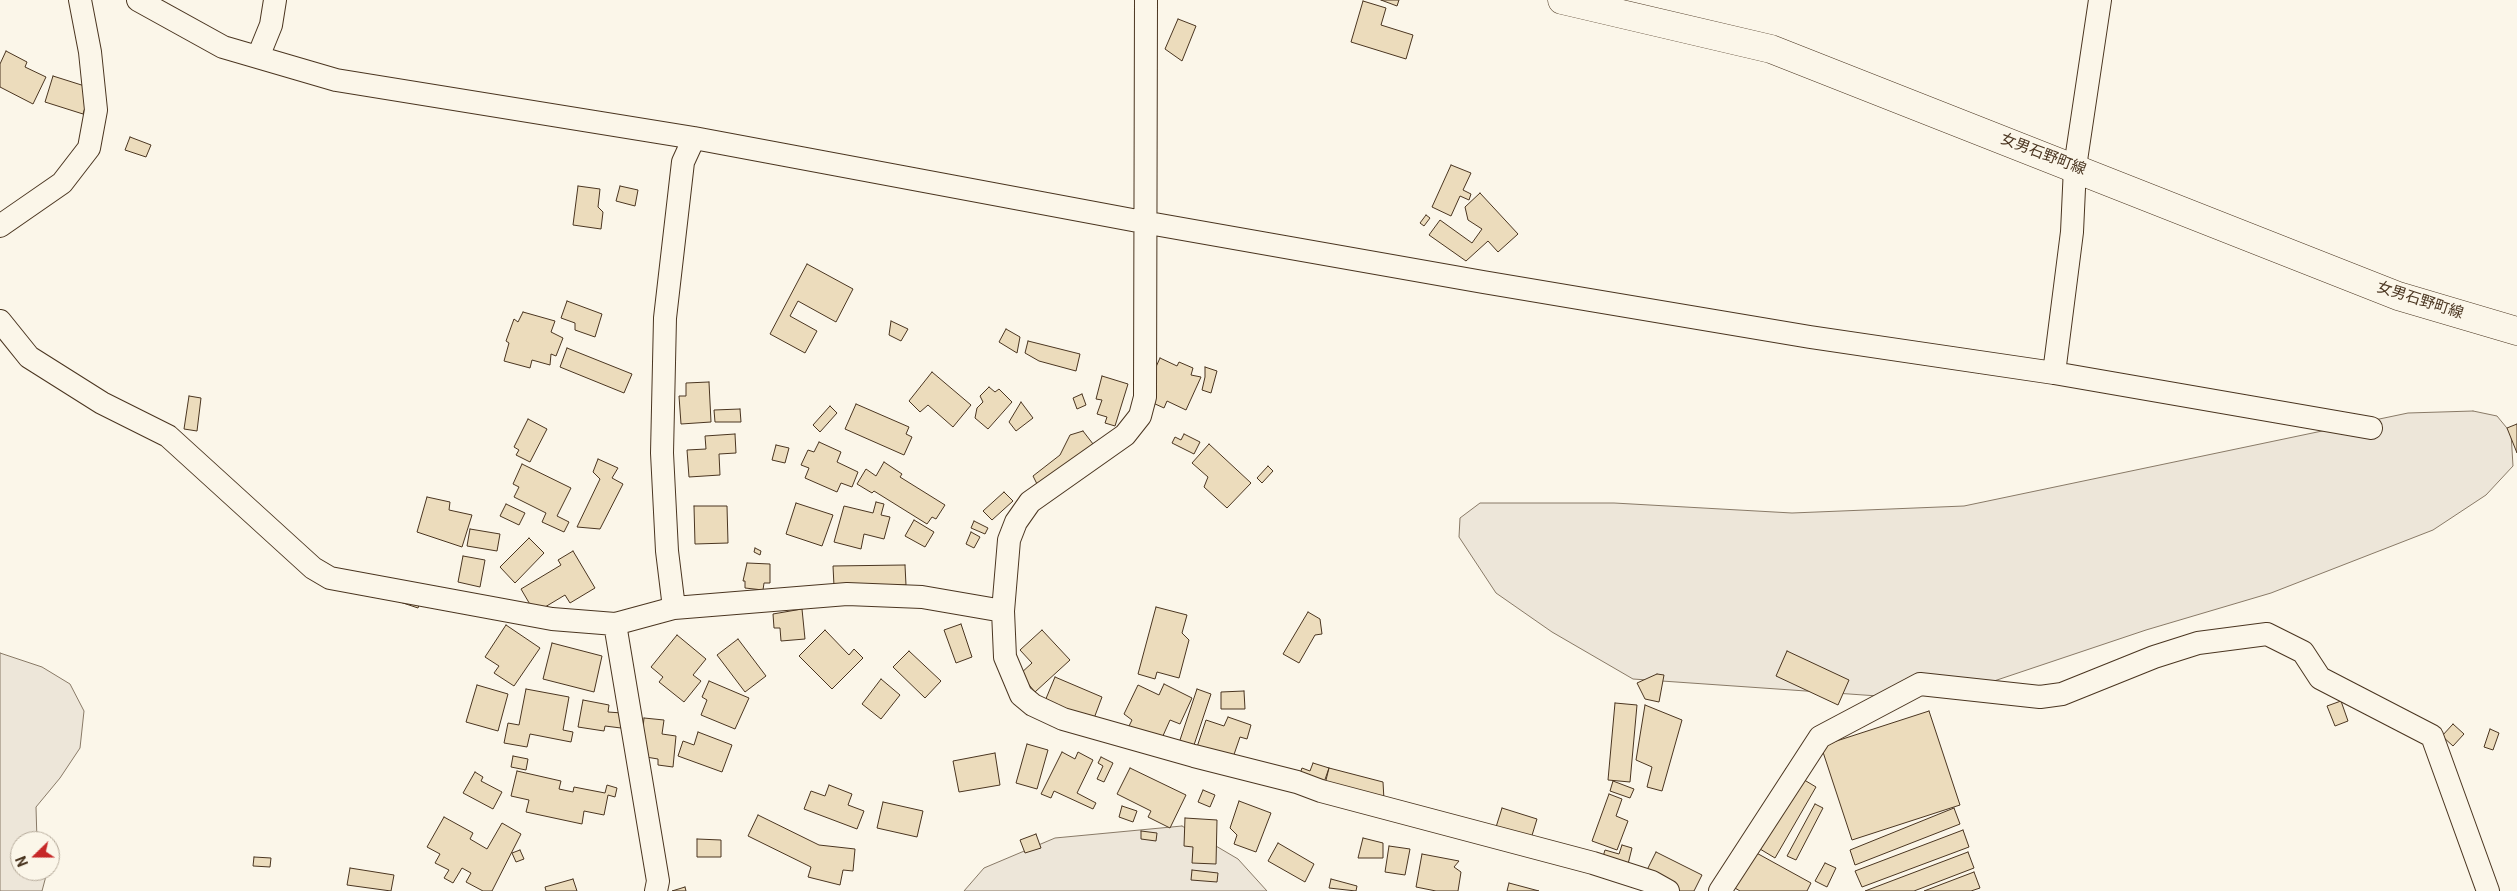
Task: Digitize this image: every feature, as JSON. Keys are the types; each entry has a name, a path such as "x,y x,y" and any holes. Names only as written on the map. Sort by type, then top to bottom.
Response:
{"main road":[{"name":"女男石野町線","path":"1562,0 1771,49 2075,167 2398,296 2517,331"}],"street":[{"path":"0,226 62,183 89,148 96,110 90,52 80,0"},
{"path":"138,0 223,47 336,80 694,138 1143,222 1810,337 2054,373 2371,428"},
{"path":"258,57 271,25 275,0"},
{"path":"1146,0 1143,222 1144,397 1140,416 1125,435 1030,502 1016,522 1009,540 1003,611 1005,657 1021,696 1032,705 1063,719 1194,756 1297,782 1321,791 1593,863 1652,882 1668,891"},
{"path":"2054,373 2072,232 2075,167 2100,0"},
{"path":"674,608 667,551 662,454 664,318 683,162 694,138"},
{"path":"0,321 29,357 102,403 168,436 313,568 330,578 552,619 615,624 674,608 847,594 922,597 1003,611"},
{"path":"615,624 658,881 656,891"},
{"path":"1720,891 1820,737 1920,684 2040,697 2062,694 2154,657 2198,643 2267,634 2303,652 2320,678 2432,736 2488,891"}],"shaded area":[{"path":"2473,411 2497,416 2511,433 2513,466 2486,495 2433,530 2271,593 2146,630 1991,682 1878,696 1633,679 1552,632 1496,593 1459,537 1460,518 1480,503 1614,503 1792,513 1964,506 2408,413"},
{"path":"0,653 42,667 70,684 84,711 80,748 60,778 36,807 37,831 10,831 10,881 45,881 42,891 0,891"},
{"path":"1182,826 1238,859 1267,891 964,891 984,868 1055,838"}],"building":[{"path":"1381,0 1399,0 1397,6"},
{"path":"1363,1 1386,8 1381,25 1413,35 1406,59 1351,42"},
{"path":"1178,19 1196,26 1182,61 1165,49"},
{"path":"6,51 27,62 25,67 46,77 33,104 0,87 0,64"},
{"path":"53,76 91,88 83,114 45,102"},
{"path":"130,137 151,145 146,157 125,150"},
{"path":"1451,165 1471,173 1463,190 1471,194 1469,200 1460,196 1451,216 1432,207"},
{"path":"578,186 600,189 598,207 603,212 601,229 573,225"},
{"path":"620,186 638,190 635,206 616,201"},
{"path":"1480,193 1518,234 1498,252 1488,241 1466,261 1429,235 1440,220 1472,243 1482,229 1468,220 1465,207"},
{"path":"1426,215 1430,218 1424,226 1420,223"},
{"path":"807,264 853,289 836,322 798,301 790,316 817,331 805,353 770,334"},
{"path":"567,301 602,314 595,337 575,330 575,323 561,318"},
{"path":"523,312 555,321 551,332 563,338 556,356 551,354 550,365 532,360 530,368 504,361 509,343 506,341 514,319 518,322"},
{"path":"891,321 908,329 901,341 889,335"},
{"path":"1006,329 1020,337 1017,353 999,342"},
{"path":"1028,341 1080,354 1076,371 1039,361 1025,353"},
{"path":"567,348 632,374 624,393 560,367"},
{"path":"1160,358 1177,366 1179,362 1193,368 1191,375 1201,377 1186,410 1167,401 1164,408 1142,398"},
{"path":"1205,367 1217,371 1211,393 1202,390"},
{"path":"932,372 971,405 953,427 928,405 920,412 909,401"},
{"path":"1102,376 1128,384 1115,426 1105,423 1107,417 1097,414 1102,400 1096,399"},
{"path":"709,382 711,422 681,424 679,396 686,396 686,383"},
{"path":"989,387 995,392 999,389 1012,402 988,429 975,418 977,408 983,402 980,396"},
{"path":"1082,394 1086,405 1077,409 1073,398"},
{"path":"189,396 201,398 197,431 184,429"},
{"path":"1021,402 1033,418 1016,431 1009,422"},
{"path":"856,404 909,427 906,434 912,437 904,455 845,429"},
{"path":"830,406 837,413 820,432 813,425"},
{"path":"740,409 741,422 715,422 714,410"},
{"path":"528,419 547,429 530,462 516,455 519,450 514,447"},
{"path":"2517,424 2517,453 2507,428"},
{"path":"1083,431 1100,453 1039,488 1033,476 1060,455 1070,435"},
{"path":"735,434 736,453 719,454 720,475 689,477 687,450 706,449 705,436"},
{"path":"1184,434 1200,442 1194,454 1172,443 1175,437 1181,440"},
{"path":"819,442 841,452 837,462 858,472 852,487 841,483 837,492 805,478 809,468 801,465 808,450 814,452"},
{"path":"1209,444 1251,483 1227,508 1204,487 1208,477 1192,463"},
{"path":"776,445 789,448 785,463 772,460"},
{"path":"598,459 618,468 612,478 623,484 600,529 577,527 600,479 593,472"},
{"path":"884,462 902,474 900,477 945,505 936,519 932,517 927,524 874,491 872,493 857,484 866,469 876,476"},
{"path":"522,464 571,488 557,516 569,522 564,532 542,522 546,513 514,497 519,487 513,484"},
{"path":"1268,466 1273,471 1262,483 1257,478"},
{"path":"1004,492 1013,501 992,520 983,511"},
{"path":"427,497 450,502 449,510 472,515 462,547 417,532"},
{"path":"876,502 884,504 881,515 890,517 884,539 864,534 861,549 834,542 844,506 873,513"},
{"path":"796,503 833,515 822,546 786,534"},
{"path":"506,504 525,513 519,525 500,516"},
{"path":"694,506 727,506 728,543 695,544"},
{"path":"914,520 934,532 925,547 905,536"},
{"path":"974,521 988,528 985,534 971,528"},
{"path":"470,529 500,534 497,551 467,546"},
{"path":"971,532 980,537 974,548 966,544"},
{"path":"529,538 544,553 515,583 500,567"},
{"path":"755,548 761,551 760,555 754,552"},
{"path":"573,551 595,588 570,603 565,595 535,613 521,589 561,565 558,560"},
{"path":"463,556 485,560 480,587 458,582"},
{"path":"747,563 770,564 770,583 764,583 763,590 745,588 745,581 743,581"},
{"path":"905,565 906,585 834,586 833,566"},
{"path":"397,601 420,602 418,608"},
{"path":"1156,607 1187,615 1182,633 1189,640 1179,678 1157,672 1155,679 1138,674"},
{"path":"802,609 805,639 781,641 780,628 774,628 773,614"},
{"path":"1308,612 1320,619 1322,634 1315,635 1299,663 1283,654"},
{"path":"961,624 972,657 956,663 944,630"},
{"path":"506,625 540,648 514,686 494,673 499,666 485,657"},
{"path":"825,630 849,655 854,649 863,658 832,689 799,656"},
{"path":"1042,630 1070,660 1035,692 1020,674 1032,663 1020,650"},
{"path":"677,635 706,659 693,675 701,681 684,702 659,682 663,677 651,667"},
{"path":"738,639 766,676 745,692 717,655"},
{"path":"552,643 602,656 594,692 543,679"},
{"path":"909,651 941,681 925,698 893,667"},
{"path":"1787,651 1849,680 1838,705 1776,676"},
{"path":"1657,674 1664,675 1659,702 1645,699 1637,683"},
{"path":"1055,677 1102,697 1093,721 1045,701"},
{"path":"881,679 900,695 881,719 862,704"},
{"path":"709,681 749,698 735,729 701,715 707,700 702,697"},
{"path":"1164,684 1192,698 1180,724 1170,720 1158,747 1126,732 1132,720 1124,714 1138,685 1159,695"},
{"path":"477,685 508,694 498,731 466,722"},
{"path":"526,689 569,697 563,730 573,732 571,742 530,734 527,747 504,743 508,723 519,725"},
{"path":"1197,689 1211,694 1189,760 1175,755"},
{"path":"1244,691 1245,709 1221,709 1221,692"},
{"path":"583,700 609,705 608,712 622,713 621,728 605,726 604,731 578,727"},
{"path":"2341,701 2348,721 2335,726 2327,706"},
{"path":"1615,703 1637,705 1630,782 1608,780"},
{"path":"1645,705 1682,720 1662,791 1647,787 1652,767 1636,760"},
{"path":"1929,711 1960,805 1852,840 1821,746"},
{"path":"1228,717 1251,725 1247,739 1240,737 1227,775 1194,756 1206,720 1224,726"},
{"path":"644,718 664,720 662,734 676,736 673,767 658,765 658,759 640,756"},
{"path":"2453,724 2464,734 2453,746 2442,736"},
{"path":"2490,729 2499,733 2493,750 2484,747"},
{"path":"698,732 732,745 722,772 678,756 683,741 694,745"},
{"path":"1027,744 1048,750 1037,789 1016,783"},
{"path":"1062,752 1075,759 1078,752 1093,760 1077,793 1096,803 1093,809 1054,791 1051,798 1041,794"},
{"path":"995,753 1000,785 959,792 953,761"},
{"path":"513,756 528,759 526,770 511,767"},
{"path":"1101,757 1113,763 1104,782 1097,779 1103,766 1098,763"},
{"path":"1313,763 1329,768 1321,791 1297,782 1302,768 1310,771"},
{"path":"1130,768 1186,795 1170,828 1148,817 1151,811 1117,794"},
{"path":"1329,768 1383,782 1384,800 1321,800"},
{"path":"1786,769 1816,787 1775,858 1745,840"},
{"path":"517,771 561,781 559,789 573,792 574,787 605,793 607,785 617,788 615,797 608,795 604,815 584,811 582,824 526,812 529,800 511,796"},
{"path":"475,772 483,777 481,781 502,792 493,809 463,793"},
{"path":"1613,781 1634,789 1630,798 1610,791"},
{"path":"829,785 852,794 848,805 864,811 857,829 804,809 811,791 825,796"},
{"path":"1203,790 1215,795 1210,807 1198,802"},
{"path":"1609,794 1622,799 1616,816 1628,821 1617,850 1592,841"},
{"path":"1239,801 1271,813 1256,852 1234,844 1237,835 1230,828"},
{"path":"883,802 923,811 917,837 877,828"},
{"path":"1815,804 1823,808 1796,860 1787,856"},
{"path":"1122,806 1137,811 1133,822 1119,817"},
{"path":"1502,808 1537,819 1526,855 1491,843"},
{"path":"1954,808 1960,824 1855,865 1850,850"},
{"path":"758,815 819,845 855,849 853,871 843,870 840,885 808,877 811,867 748,836"},
{"path":"444,817 473,833 470,839 487,849 502,823 521,834 492,891 483,891 466,882 471,873 462,868 453,883 444,878 449,870 435,863 440,854 427,847"},
{"path":"1185,818 1217,820 1216,864 1192,863 1193,847 1184,846"},
{"path":"1963,830 1969,847 1862,887 1855,871"},
{"path":"1141,831 1157,833 1156,841 1141,839"},
{"path":"1036,834 1041,848 1025,853 1020,840"},
{"path":"1363,838 1383,843 1383,858 1358,858"},
{"path":"697,839 721,840 721,857 697,857"},
{"path":"1278,843 1314,864 1305,882 1268,861"},
{"path":"1622,845 1632,848 1627,868 1602,860 1605,850 1619,854"},
{"path":"1742,845 1811,883 1807,891 1740,891 1723,881"},
{"path":"1389,846 1410,849 1405,875 1385,872"},
{"path":"520,850 524,859 516,862 512,853"},
{"path":"1656,852 1702,875 1694,891 1645,891 1638,888"},
{"path":"1968,852 1974,868 1914,891 1865,891"},
{"path":"1422,854 1459,861 1454,867 1461,872 1458,891 1436,891 1416,887"},
{"path":"254,857 271,858 270,867 253,866"},
{"path":"1825,863 1836,868 1827,887 1815,881"},
{"path":"350,868 394,875 391,891 347,885"},
{"path":"1192,870 1218,873 1217,882 1191,880"},
{"path":"1974,872 1980,888 1971,891 1924,891"},
{"path":"573,879 577,891 546,891 545,887"},
{"path":"1331,879 1357,886 1356,891 1329,888"},
{"path":"1509,883 1539,891 1507,891"},
{"path":"685,887 686,891 672,891"}]}
